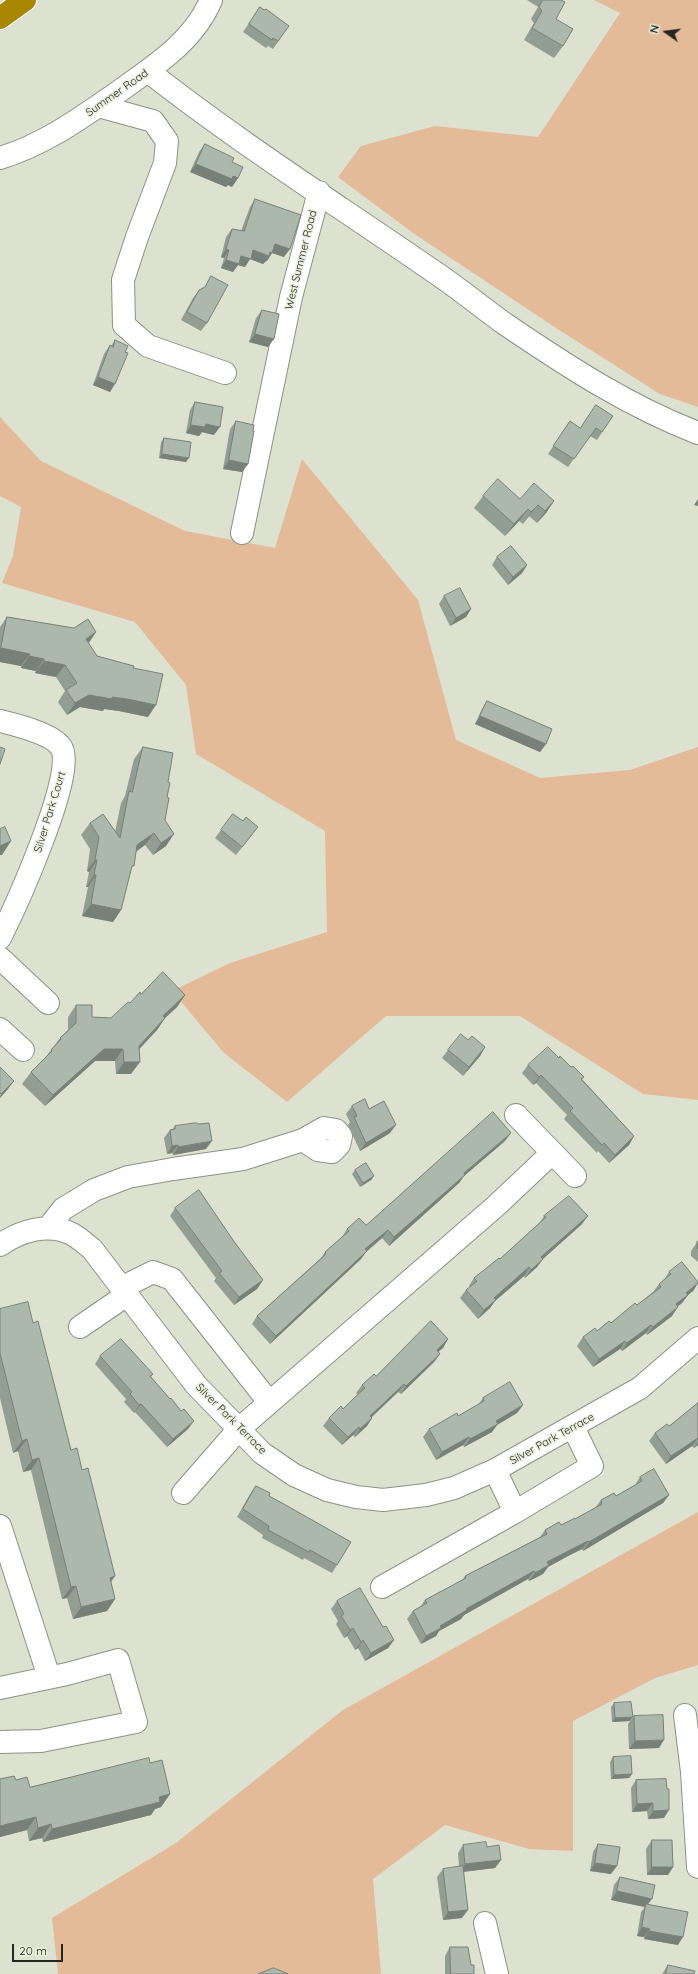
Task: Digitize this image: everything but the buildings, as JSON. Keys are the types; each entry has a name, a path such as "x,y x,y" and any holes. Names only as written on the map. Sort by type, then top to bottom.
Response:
{"highway":[{"path":"0,18 25,0"}],"street":[{"name":"Summer Road","path":"0,158 22,151 57,134 148,71 176,49 192,32 205,14 211,0"},
{"path":"148,71 193,106 558,359 650,413 698,433"},
{"path":"98,106 153,121 167,141 165,163 137,237 123,280 124,325 148,346 225,373"},
{"name":"West Summer Road","path":"242,533 291,297 319,192"},
{"name":"Silver Park Court","path":"0,721 54,740 62,748 65,757 58,789 32,870 0,938"},
{"path":"0,958 48,1003"},
{"path":"0,1029 23,1050"},
{"path":"516,1115 575,1176"},
{"path":"48,1228 64,1209 94,1190 128,1177 243,1159 303,1140"},
{"path":"183,1493 239,1429 497,1205 552,1153"},
{"name":"Silver Park Terrace","path":"0,1245 25,1232 48,1228 71,1234 92,1249 196,1385 262,1453 294,1475 327,1490 356,1497 383,1500 426,1495 454,1488 496,1470 640,1388 698,1338"},
{"path":"80,1327 125,1291 153,1272 172,1279 269,1402"},
{"path":"382,1587 515,1512 592,1466 573,1427"},
{"path":"496,1470 515,1512"},
{"path":"0,1526 49,1677"},
{"path":"0,1688 67,1674 118,1660 136,1722 41,1741 0,1742"},
{"path":"685,1714 692,1772 698,1867"},
{"path":"485,1923 497,1974"}],"shaded area":[{"path":"594,0 698,0 698,407 660,394 556,328 413,233 338,177 361,146 435,126 538,137 620,13"},
{"path":"0,417 41,461 185,531 275,548 302,459 418,600 456,740 540,778 630,770 698,747 698,1100 643,1094 520,1016 386,1016 287,1102 224,1053 172,991 230,963 327,932 325,831 196,754 186,685 135,622 2,583 13,556 21,507 0,496"},
{"path":"698,1512 698,1665 655,1678 573,1721 573,1851 529,1849 445,1825 373,1879 381,1974 58,1974 52,1918 176,1843 343,1710"}]}
